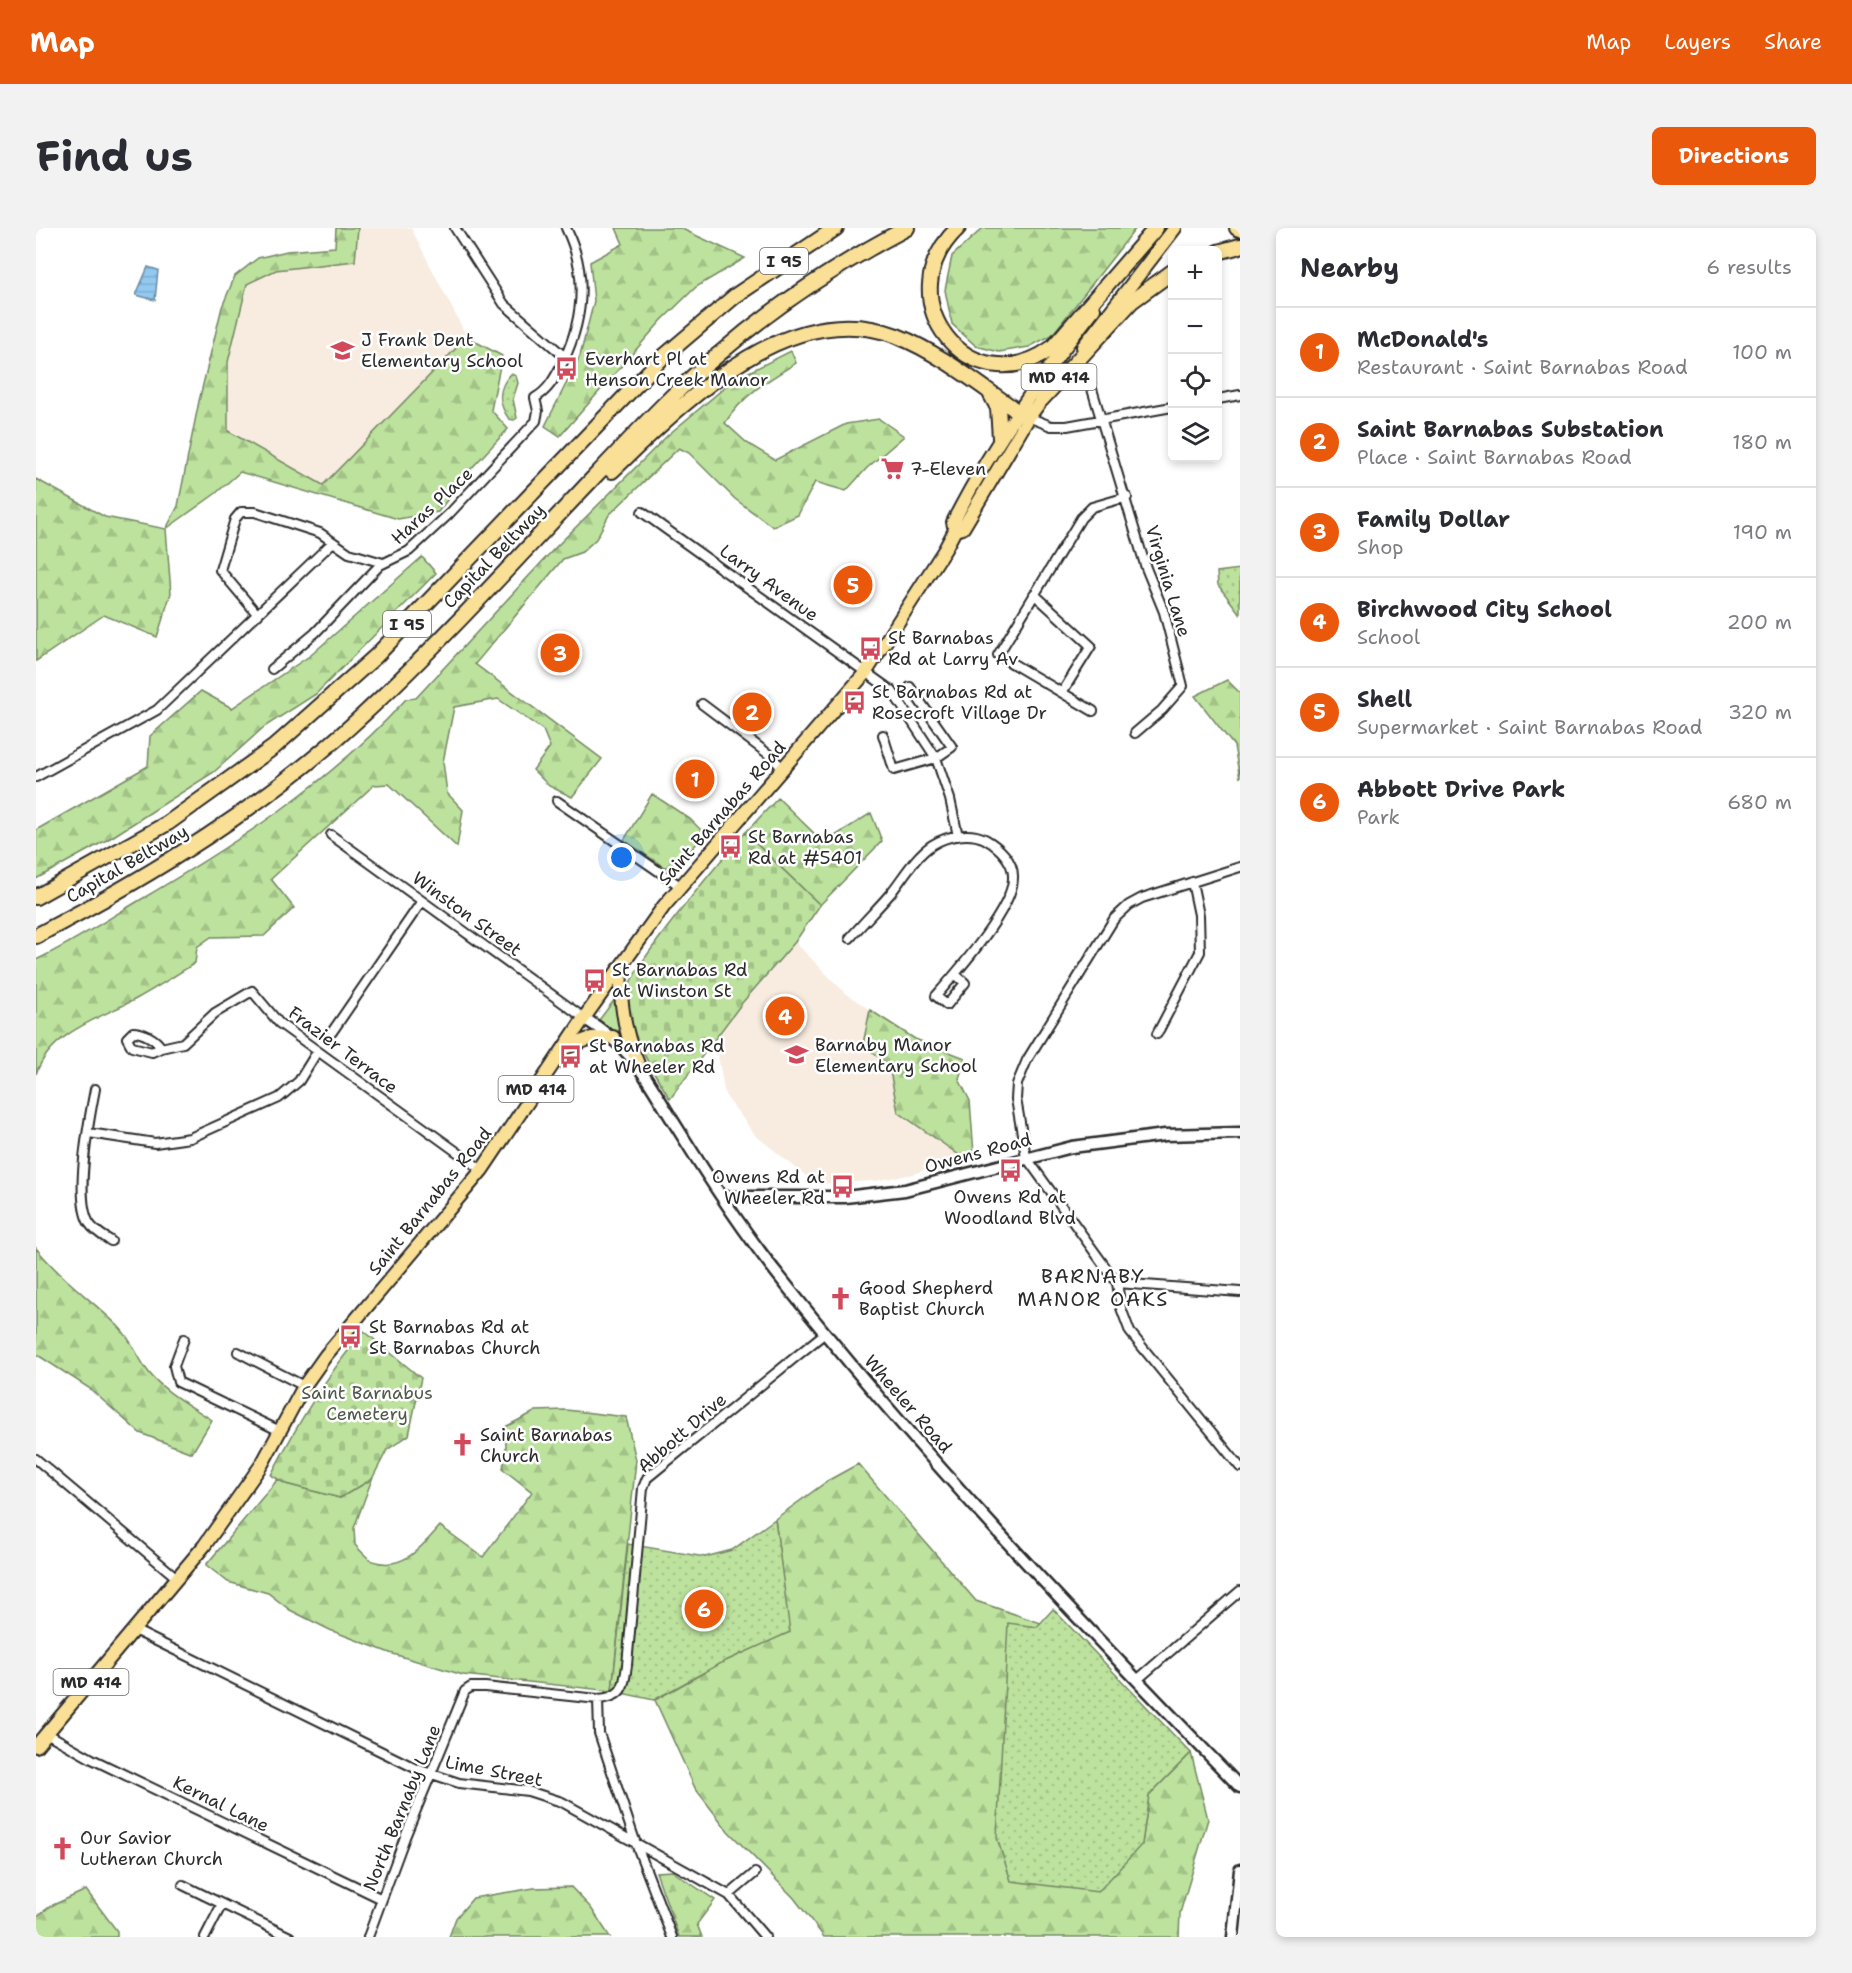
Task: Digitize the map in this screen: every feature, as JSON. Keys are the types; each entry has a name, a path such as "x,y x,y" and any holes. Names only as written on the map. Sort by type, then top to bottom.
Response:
{"highway":[{"path":"735,296 768,268 825,228"},
{"name":"Capital Beltway","path":"36,897 168,823 244,770 308,718 403,628 633,387 698,326 735,296 836,228"},
{"name":"Capital Beltway","path":"36,936 140,880 261,800 363,715 655,414 717,355 805,288 907,228"},
{"path":"958,228 943,244 931,271 929,285 933,314 940,328 960,351 987,363 1001,365 1030,361 1052,348 1157,228"},
{"path":"1222,251 1240,246"},
{"path":"1041,400 1132,301 1168,276"},
{"path":"471,606 670,416 714,382 782,340 826,328 844,327 879,331 922,348 1023,414"},
{"path":"988,391 998,408 1000,438"}],"main road":[{"name":"Saint Barnabas Road","path":"955,531 953,522 1000,438 1023,414 1157,228"},
{"name":"Saint Barnabas Road","path":"36,1746 177,1578 236,1503 280,1431 304,1386 357,1317 396,1275 482,1170 563,1048 680,886 866,672 912,604 955,531 963,528 1023,414 1041,400 1175,228"},
{"path":"621,965 619,997 628,1037 639,1064"},
{"name":"Wheeler Road","path":"584,1018 613,1037 639,1064 677,1128 723,1197 772,1267 825,1333 1011,1548 1240,1787"},
{"path":"563,1048 592,1038 613,1037"},
{"name":"Owens Road","path":"723,1197 877,1194 905,1190 1026,1157 1130,1138 1240,1133"},
{"path":"1233,1937 1240,1870"}],"street":[{"path":"455,228 504,304 565,357 577,328 582,296 576,254 566,228"},
{"name":"Haras Place","path":"272,669 315,633 383,562 409,551 508,452 536,421 538,411 535,398 552,383 565,357"},
{"name":"Virginia Lane","path":"1089,379 1127,497 1149,577 1164,612 1183,686 1162,710 1135,733"},
{"path":"1222,398 1240,395"},
{"path":"1023,414 1057,426 1168,408"},
{"path":"1093,711 1063,691 998,655 1081,518 1092,507 1127,497"},
{"path":"258,615 220,570 237,515 247,511 255,512 320,533 357,557 383,562"},
{"name":"Larry Avenue","path":"642,512 878,680 899,700 936,758 950,799 958,836"},
{"path":"36,766 38,776 157,710 333,542"},
{"path":"1034,594 1091,646 1063,691"},
{"path":"883,735 894,771 936,758 952,747 910,687"},
{"path":"702,704 771,756 783,769"},
{"path":"557,801 680,886"},
{"name":"Winston Street","path":"332,835 584,1018"},
{"path":"850,938 929,847 958,836 974,836 991,843 1007,858 1013,878 1011,891 997,916 936,996 947,1005 965,983 955,974"},
{"path":"1240,867 1129,905 1104,930 1027,1060 1017,1084 1016,1099 1026,1157 1117,1283 1118,1299 1130,1332 1240,1467"},
{"path":"1157,1034 1200,952 1200,923 1192,882"},
{"path":"332,1032 422,900"},
{"name":"Frazier Terrace","path":"161,1047 183,1044 216,1013 252,991 279,1023 482,1170"},
{"path":"89,1133 155,1143 190,1138 279,1098 299,1081 317,1052"},
{"path":"95,1089 82,1180 83,1203 91,1226 111,1241"},
{"path":"1117,1283 1240,1292"},
{"name":"Abbott Drive","path":"598,1699 612,1698 623,1685 627,1665 643,1488 647,1478 825,1333"},
{"path":"184,1339 174,1366 178,1382 280,1431"},
{"path":"238,1352 304,1386"},
{"path":"36,1459 177,1578"},
{"path":"1137,1680 1240,1591"},
{"name":"Lime Street","path":"134,1630 366,1745 431,1773 459,1783 548,1796 635,1841 729,1895 765,1937"},
{"name":"North Barnaby Lane","path":"368,1937 465,1691 471,1687 485,1687 598,1699"},
{"path":"598,1699 598,1733 635,1841 672,1937"},
{"name":"Kernal Lane","path":"48,1734 92,1759 382,1899"},
{"path":"729,1895 755,1873"},
{"path":"183,1884 290,1937"},
{"path":"205,1937 222,1904"}],"shaded area":[{"name":"J Frank Dent Elementary School","path":"358,228 411,228 467,337 322,486 228,431 228,362 247,284 276,270 354,261"},
{"name":"Barnaby Manor Elementary School","path":"795,942 844,992 870,1010 863,1044 889,1066 898,1113 962,1157 914,1174 874,1181 816,1184 755,1135 725,1095 715,1039 742,1003"}],"green space":[{"path":"336,228 358,228 355,261 276,270 247,284 228,362 228,431 323,485 467,337 502,356 491,410 508,429 469,471 438,512 398,519 240,472 215,494 166,529 178,506 199,401 222,307 235,276 258,258 287,251 335,247"},
{"path":"616,228 680,228 745,258 696,287 662,320 560,436 545,426 580,356 594,301 590,262 623,244"},
{"path":"983,228 1136,228 1052,335 1029,347 999,352 976,346 952,324 945,290 952,256"},
{"path":"791,351 796,363 748,396 725,423 747,443 775,460 846,424 879,419 904,436 867,468 846,491 815,482 798,515 773,527 735,499 689,453 679,448 609,515 596,539 582,552 563,559 475,664 602,759 572,797 549,786 533,770 550,747 543,730 498,699 454,707 443,762 447,793 463,810 457,847 389,784 374,785 271,879 294,908 264,936 211,937 197,947 195,963 143,995 92,1020 65,1037 43,1059 36,1074 36,960 86,933 208,859 312,786 377,730 406,699 416,698 553,550 668,435 735,379"},
{"path":"511,374 516,376 518,383 513,399 517,418 514,420 509,419 501,402 501,390"},
{"path":"36,479 105,517 166,529 171,593 157,637 104,615 36,661"},
{"path":"422,557 436,573 316,694 264,727 214,772 112,837 36,879 36,830 148,766 150,736 201,691 232,708 311,655"},
{"path":"1240,569 1240,614 1218,585 1217,572"},
{"path":"1227,680 1240,693 1240,778 1234,746 1195,696"},
{"path":"652,794 690,819 705,834 676,867 664,867 624,840"},
{"path":"778,798 824,843 871,813 882,841 820,905 745,833"},
{"path":"745,833 820,905 795,942 742,1003 670,1099 640,1047 630,1020 628,990 633,978 660,937"},
{"path":"615,999 625,1040 599,1020"},
{"path":"870,1010 915,1039 965,1058 959,1079 970,1101 974,1154 962,1157 898,1112 889,1066 863,1044"},
{"path":"36,1248 55,1269 119,1327 153,1378 177,1398 212,1420 192,1453 140,1433 89,1388 36,1354"},
{"name":"Saint Barnabus Cemetery","path":"364,1331 421,1378 409,1435 387,1450 372,1479 340,1498 286,1484 271,1475 313,1400"},
{"path":"566,1410 626,1417 636,1460 612,1691 463,1675 390,1653 330,1630 290,1610 268,1593 228,1582 206,1565 278,1479 286,1484 340,1498 372,1479 354,1528 355,1545 373,1561 394,1563 403,1560 419,1548 440,1526 483,1557 532,1492 503,1469 506,1446 505,1427 536,1411"},
{"path":"858,1464 976,1601 1041,1623 1037,1627 1008,1624 1142,1844 1149,1795 1191,1753 1208,1819 1180,1913 1179,1937 824,1937 794,1898 728,1831 695,1788 655,1700 721,1663 789,1632 775,1519 829,1480"},
{"path":"775,1519 790,1632 721,1663 654,1700 612,1691 628,1544 705,1557 732,1550"},
{"path":"1053,1609 1191,1753 1149,1795 1142,1844 1098,1892 1011,1881 997,1838 1008,1623 1037,1627"},
{"path":"672,1871 715,1900 697,1924 702,1937 679,1937 656,1872"},
{"path":"571,1887 591,1908 610,1937 449,1937 456,1918 473,1898 534,1888"},
{"path":"86,1890 117,1931 117,1937 36,1937 36,1917 51,1906"}],"water":[{"path":"148,267 158,270 155,300 136,295"}],"place":[{"name":"J Frank Dent Elementary School","path":"343,350"},
{"name":"Everhart Pl at Henson Creek Manor","path":"567,369"},
{"name":"7-Eleven","path":"892,469"},
{"name":"Shell","path":"853,585"},
{"name":"St Barnabas Rd at Larry Av","path":"870,648"},
{"name":"Family Dollar","path":"560,653"},
{"name":"St Barnabas Rd at Rosecroft Village Dr","path":"854,702"},
{"name":"Saint Barnabas Substation","path":"752,712"},
{"name":"McDonald's","path":"695,779"},
{"name":"St Barnabas Rd at #5401","path":"730,847"},
{"name":"St Barnabas Rd at Winston St","path":"594,980"},
{"name":"Birchwood City School","path":"785,1016"},
{"name":"Barnaby Manor Elementary School","path":"797,1055"},
{"name":"St Barnabas Rd at Wheeler Rd","path":"571,1056"},
{"name":"Owens Rd at Woodland Blvd","path":"1010,1171"},
{"name":"Owens Rd at Wheeler Rd","path":"843,1187"},
{"name":"Good Shepherd Baptist Church","path":"841,1298"},
{"name":"St Barnabas Rd at St Barnabas Church","path":"351,1337"},
{"name":"Saint Barnabas Church","path":"462,1445"},
{"name":"Abbott Drive Park","path":"704,1609"},
{"name":"Our Savior Lutheran Church","path":"62,1848"}],"district":[{"name":"BARNABY MANOR OAKS","path":"1093,1288"}]}
